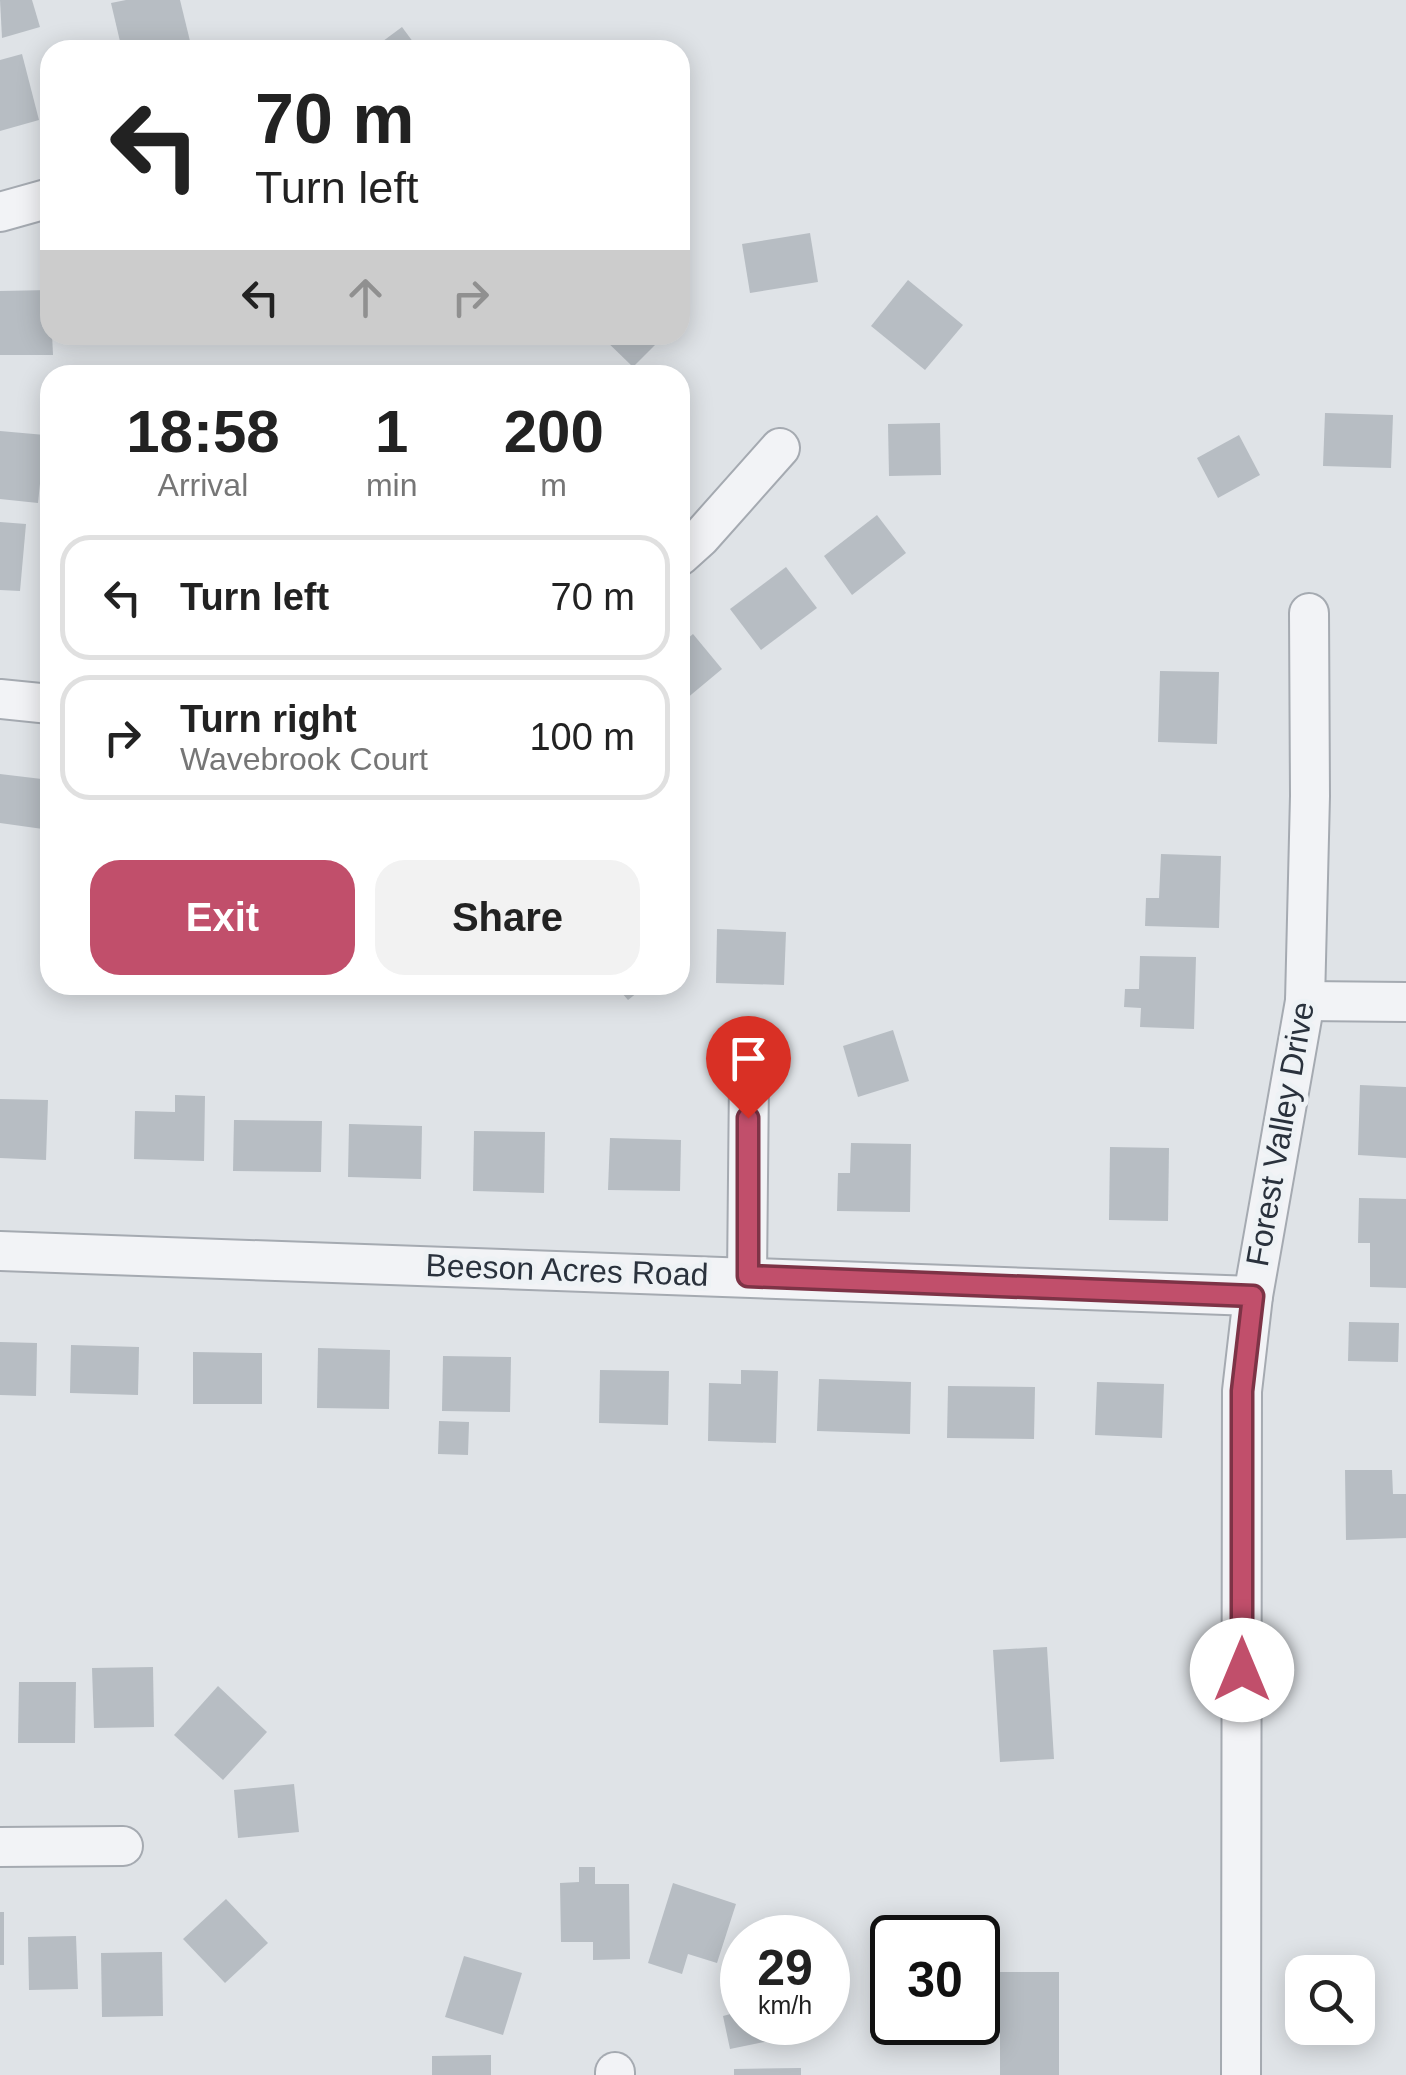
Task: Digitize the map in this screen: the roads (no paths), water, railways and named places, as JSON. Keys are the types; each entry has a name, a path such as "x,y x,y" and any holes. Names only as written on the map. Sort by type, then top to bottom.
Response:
{"street":[{"path":"0,212 40,201"},
{"path":"690,547 780,448"},
{"name":"Forest Valley Drive","path":"1241,2075 1242,1391 1253,1296 1305,1001 1310,613"},
{"path":"0,699 40,703"},
{"path":"1305,1001 1406,1002"},
{"path":"748,1078 748,1276"},
{"name":"Beeson Acres Road","path":"0,1251 1253,1296"},
{"path":"0,1848 122,1846"}]}
